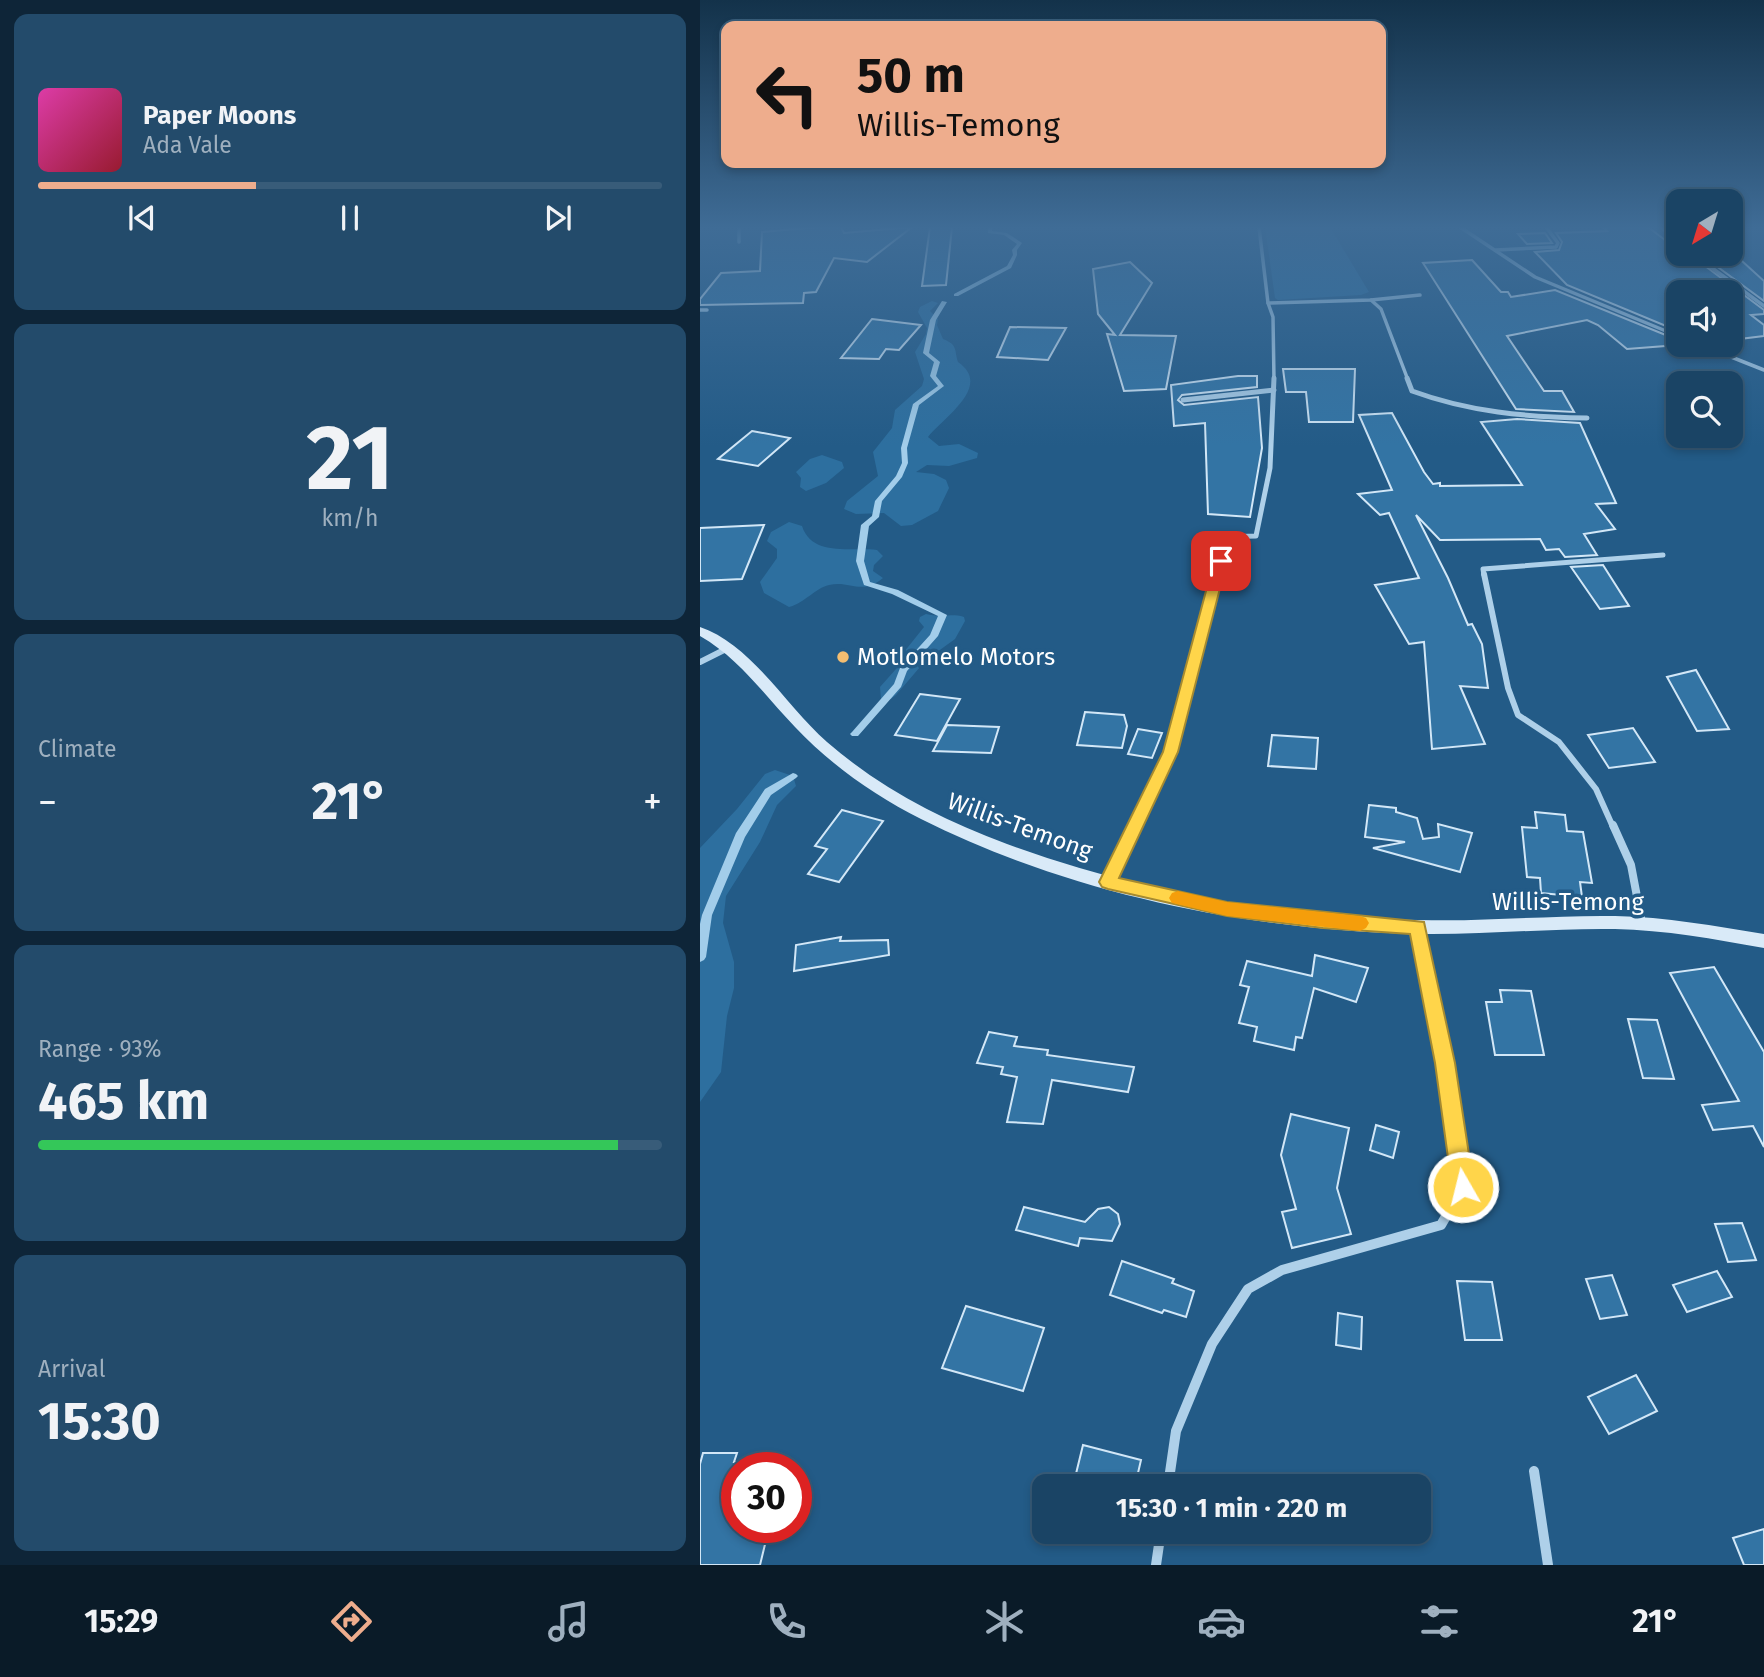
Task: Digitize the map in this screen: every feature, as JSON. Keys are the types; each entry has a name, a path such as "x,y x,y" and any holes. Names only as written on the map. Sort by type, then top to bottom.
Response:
{"main road":[{"name":"Willis-Temong","path":"700,631 728,647 808,732 851,770 888,795 942,823 1008,849 1108,882 1227,909 1323,921 1418,927 1642,923 1691,928 1764,941"}],"street":[{"path":"1108,882 1171,752 1226,537 1256,536 1270,468 1275,390 1273,317 1268,303 1370,300"},
{"path":"1371,300 1381,309 1412,391 1469,410 1530,418 1587,418"},
{"path":"1592,300 1666,330"},
{"path":"700,310 707,310"},
{"path":"1731,357 1764,370"},
{"path":"1183,400 1275,390"},
{"path":"1642,923 1631,865 1596,789 1559,742 1518,715 1508,688 1483,569 1663,555"},
{"path":"700,662 728,647"},
{"path":"1170,1474 1176,1431 1212,1344 1248,1289 1282,1270 1441,1225 1463,1187 1445,1063 1418,927"},
{"path":"1534,1471 1548,1565"},
{"path":"1156,1565 1159,1544"}],"shaded area":[{"path":"932,301 938,303 930,311 938,319 937,325 943,339 953,345 958,362 967,371 970,381 962,401 928,437 939,446 959,444 978,453 977,458 949,466 927,465 916,472 934,474 946,480 949,488 938,511 912,525 901,526 884,513 856,514 844,509 847,501 878,476 873,452 892,428 895,410 922,386 924,379 915,352 927,328 918,312 920,307"},
{"path":"822,455 842,462 844,468 826,483 806,491 800,487 801,478 796,472 810,459"},
{"path":"789,522 802,526 807,536 823,546 877,550 883,556 874,565 873,571 883,578 862,587 829,585 789,607 764,593 760,582 777,558 777,549 767,541 771,532"},
{"path":"926,614 959,616 964,617 965,621 955,639 926,660 896,695 891,699 881,699 880,687 896,669 904,652 924,627 919,621 920,617"},
{"path":"775,770 793,776 796,786 777,805 760,842 726,896 723,923 734,962 734,988 727,1016 721,1072 700,1102 700,848 765,774"}],"building":[{"path":"700,300 803,300 803,303 700,305"},
{"path":"1096,300 1142,300 1120,335 1176,336 1166,389 1124,391 1107,334 1115,335 1098,314"},
{"path":"1447,300 1580,300 1666,335 1666,346 1627,349 1598,325 1587,320 1507,336 1544,391 1562,391 1574,412 1516,409"},
{"path":"1603,300 1666,300 1666,326"},
{"path":"1743,300 1751,300 1764,310 1764,314 1751,315 1764,325 1764,336 1743,339"},
{"path":"872,319 921,325 899,350 886,349 879,359 841,358"},
{"path":"1010,327 1066,328 1048,360 997,357"},
{"path":"1283,369 1355,369 1353,422 1309,422 1306,392 1286,392"},
{"path":"1257,376 1257,387 1182,395 1178,400 1184,405 1258,397 1262,448 1250,517 1208,514 1205,423 1174,426 1171,385"},
{"path":"1392,413 1424,472 1433,484 1440,483 1440,486 1522,485 1481,422 1517,419 1580,423 1616,503 1596,504 1615,529 1584,534 1597,555 1565,557 1559,549 1546,550 1540,539 1440,540 1416,515 1468,625 1472,624 1482,644 1488,688 1460,686 1485,744 1432,749 1424,642 1409,644 1375,585 1419,578 1389,513 1380,515 1358,494 1392,490 1359,415"},
{"path":"752,431 790,438 758,466 718,459"},
{"path":"764,525 742,579 700,581 700,528"},
{"path":"1603,565 1629,606 1600,609 1571,567"},
{"path":"1696,670 1729,729 1697,731 1667,677"},
{"path":"920,694 960,699 937,741 895,735"},
{"path":"1085,712 1124,715 1127,726 1122,748 1077,745"},
{"path":"947,725 999,727 991,753 933,751"},
{"path":"1633,728 1655,762 1609,768 1588,735"},
{"path":"1138,729 1162,733 1152,758 1128,754"},
{"path":"1272,735 1318,738 1316,769 1268,766"},
{"path":"1369,805 1396,808 1396,812 1417,818 1423,839 1439,837 1438,824 1472,833 1460,872 1373,848 1405,842 1365,837"},
{"path":"842,810 883,821 839,882 808,874 827,849 815,846"},
{"path":"1535,812 1565,815 1567,831 1583,832 1592,883 1580,882 1582,897 1541,893 1540,878 1527,877 1522,827 1537,828"},
{"path":"841,937 840,941 888,940 889,955 794,971 796,945"},
{"path":"1315,955 1368,968 1356,1002 1314,988 1302,1038 1296,1037 1294,1050 1254,1041 1257,1027 1239,1023 1249,987 1240,985 1247,961 1312,976"},
{"path":"1714,967 1764,1052 1764,1147 1753,1126 1713,1130 1702,1105 1739,1101 1670,973"},
{"path":"1500,990 1531,991 1544,1055 1495,1055 1486,1002 1502,1002"},
{"path":"1628,1019 1657,1020 1674,1079 1643,1078"},
{"path":"989,1032 1017,1037 1014,1046 1048,1050 1047,1055 1134,1067 1128,1092 1052,1080 1043,1124 1007,1122 1017,1077 1001,1074 1003,1067 977,1063"},
{"path":"1291,1114 1349,1128 1337,1188 1351,1234 1292,1248 1282,1212 1296,1209 1281,1155"},
{"path":"1376,1125 1399,1132 1393,1158 1370,1150"},
{"path":"1024,1207 1085,1222 1098,1209 1109,1207 1118,1214 1120,1224 1112,1241 1080,1238 1078,1246 1016,1230"},
{"path":"1742,1223 1756,1260 1728,1262 1715,1224"},
{"path":"1122,1261 1174,1279 1172,1283 1194,1291 1186,1317 1164,1310 1162,1313 1110,1295"},
{"path":"1717,1271 1732,1297 1687,1312 1673,1285"},
{"path":"1612,1275 1627,1315 1600,1319 1586,1279"},
{"path":"1457,1281 1492,1282 1502,1340 1465,1340"},
{"path":"966,1306 1044,1328 1023,1391 942,1368"},
{"path":"1338,1313 1362,1317 1361,1349 1336,1345"},
{"path":"1636,1375 1657,1411 1609,1434 1588,1397"},
{"path":"1083,1445 1141,1460 1138,1474 1076,1474"},
{"path":"703,1453 721,1453 721,1543 765,1543 760,1565 700,1565 700,1464"},
{"path":"1764,1529 1764,1565 1744,1565 1733,1538"}],"waterway":[{"path":"855,734 898,685 903,670 934,636 943,615 895,592 867,583 860,561 865,525 875,517 879,501 899,477 905,463 904,448 916,404 941,386 933,376 937,362 926,353 933,320 944,302"},
{"path":"700,957 707,915 740,836 768,792 793,776"}],"slow traffic":[{"path":"1178,898 1227,909 1360,923"}],"place":[{"name":"Motlomelo Motors","path":"843,657"}],"route":[{"path":"1221,561 1171,752 1108,882 1227,909 1323,921 1418,927 1445,1063 1463,1187"}]}
